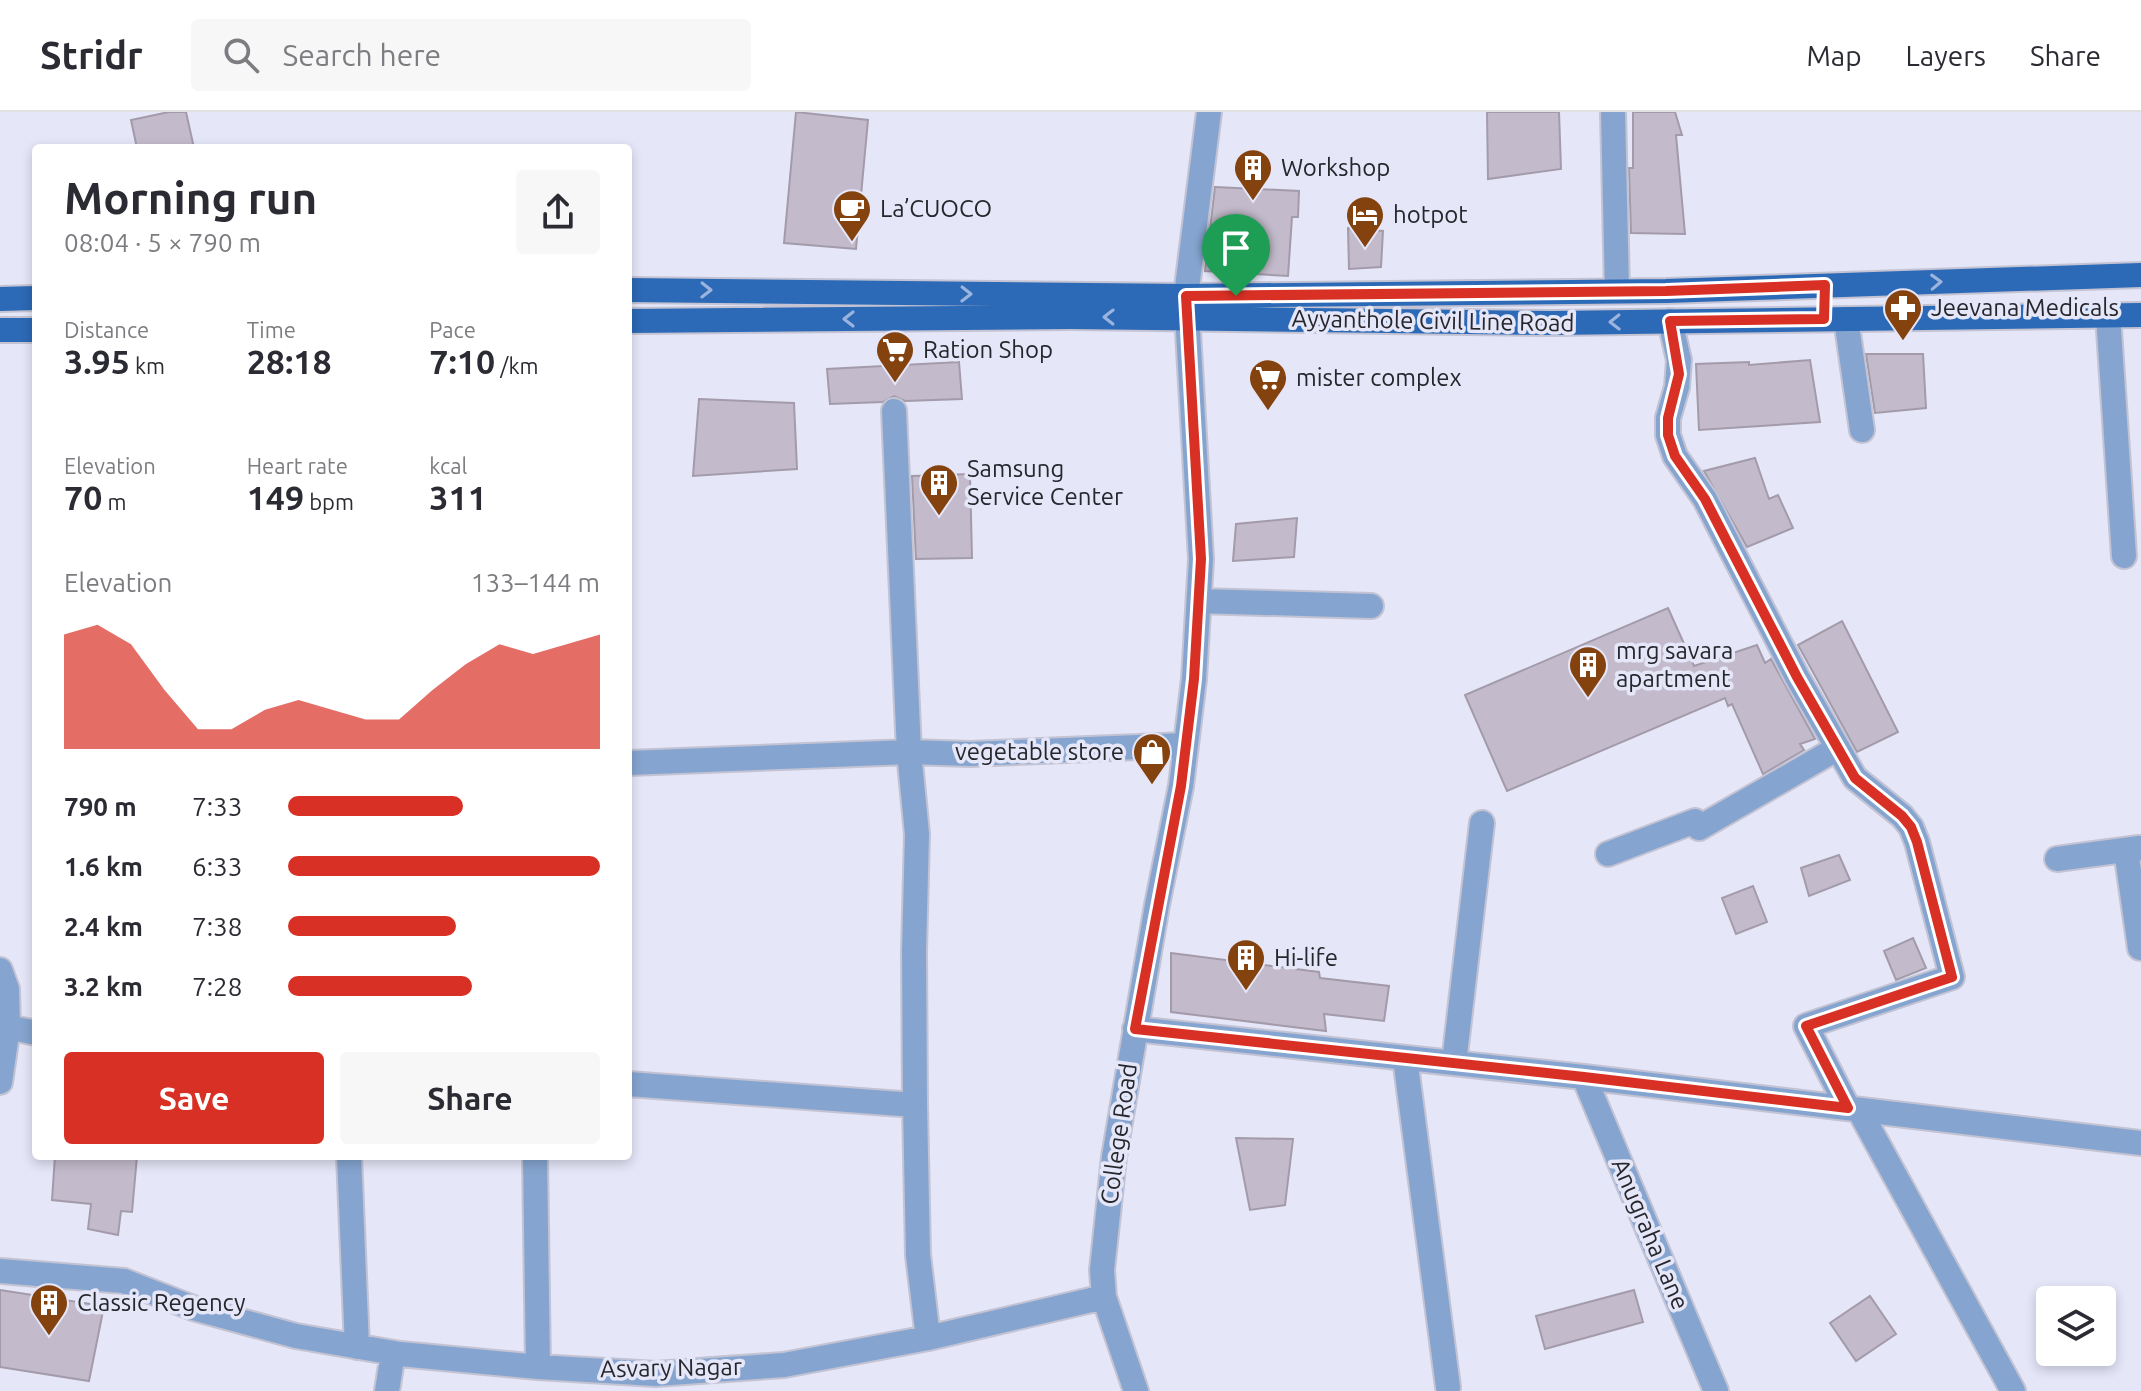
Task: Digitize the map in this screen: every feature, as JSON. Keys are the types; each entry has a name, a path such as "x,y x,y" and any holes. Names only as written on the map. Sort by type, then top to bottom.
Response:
{"main road":[{"name":"Ayyanthole Civil Line Road","path":"632,321 1186,307 2141,275"},
{"path":"1825,285 1835,319"},
{"path":"632,290 1186,307"},
{"path":"0,299 32,298"},
{"name":"Ayyanthole Civil Line Road","path":"1186,307 1553,323 2141,315"},
{"path":"0,330 32,330"}],"street":[{"name":"College Road","path":"1136,1391 1104,1297 1102,1270 1114,1157 1186,745 1201,559 1186,307 1209,112"},
{"path":"1613,112 1617,291"},
{"path":"2108,315 2124,556"},
{"path":"1835,319 1862,430"},
{"path":"1670,321 1679,374 1668,418 1668,435 1675,456 1705,499 1749,587 1855,778 1911,827 1952,977 1806,1026 2013,1391"},
{"path":"894,411 909,752 917,834 914,951 918,1255 928,1338"},
{"path":"1199,601 1371,606"},
{"path":"632,763 1186,745"},
{"path":"1608,854 1695,821 1699,828 1838,748"},
{"path":"1454,1063 1482,823"},
{"path":"2057,859 2141,848"},
{"path":"2140,948 2126,850 2141,848"},
{"path":"0,970 7,989 8,1027 0,1082"},
{"path":"8,1027 32,1032"},
{"path":"1135,1029 1584,1077 2141,1143"},
{"path":"1405,1058 1448,1387"},
{"name":"Anugraha Lane","path":"1584,1077 1716,1391"},
{"path":"632,1084 915,1105"},
{"path":"349,1160 357,1347"},
{"path":"535,1160 538,1367"},
{"name":"Asvary Nagar","path":"0,1271 124,1281 193,1308 296,1336 393,1353 538,1367 656,1374 784,1365 928,1338 1104,1297"},
{"path":"387,1391 393,1353"}],"building":[{"path":"169,112 186,112 193,144 136,144 131,120"},
{"path":"796,112 868,120 856,249 784,243"},
{"path":"1487,112 1559,112 1561,169 1488,179"},
{"path":"1633,112 1675,112 1682,135 1676,135 1685,234 1631,233 1629,168 1633,168"},
{"path":"1215,187 1299,191 1298,217 1292,217 1288,276 1205,271"},
{"name":"hotpot","path":"1348,228 1383,231 1381,267 1349,269"},
{"path":"1866,354 1923,354 1926,408 1875,413"},
{"path":"1810,360 1820,422 1699,430 1696,364 1749,362 1749,365"},
{"name":"Ration Shop","path":"959,362 962,399 905,401 894,396 883,402 830,404 827,369"},
{"path":"699,399 794,403 797,469 693,476"},
{"path":"1755,458 1769,499 1778,495 1793,528 1747,547 1704,471"},
{"name":"Samsung Service Center","path":"970,474 972,558 916,559 912,476"},
{"path":"1297,518 1294,557 1233,561 1236,524"},
{"name":"mrg savara apartment","path":"1668,608 1694,666 1757,645 1765,663 1771,659 1815,739 1800,744 1804,750 1763,774 1732,704 1728,706 1725,698 1507,791 1465,695"},
{"path":"1842,621 1898,732 1857,752 1798,645"},
{"path":"1839,855 1850,880 1809,896 1801,868"},
{"path":"1753,886 1767,922 1736,934 1722,898"},
{"path":"1913,938 1926,968 1896,980 1884,951"},
{"name":"Hi-life","path":"1171,953 1319,972 1320,978 1389,986 1384,1021 1324,1014 1326,1031 1171,1012"},
{"path":"1236,1138 1293,1139 1285,1205 1250,1210"},
{"path":"55,1160 137,1160 132,1212 121,1211 118,1235 88,1229 91,1204 52,1200"},
{"name":"Classic Regency","path":"0,1290 104,1306 89,1381 0,1367"},
{"path":"1634,1290 1643,1322 1545,1349 1536,1316"},
{"path":"1870,1296 1896,1334 1856,1361 1830,1323"}],"place":[{"name":"Workshop","path":"1253,202"},
{"name":"La’CUOCO","path":"852,243"},
{"name":"hotpot","path":"1365,249"},
{"name":"Jeevana Medicals","path":"1903,342"},
{"name":"Ration Shop","path":"895,384"},
{"name":"mister complex","path":"1268,412"},
{"name":"Samsung Service Center","path":"939,517"},
{"name":"mrg savara apartment","path":"1588,699"},
{"name":"vegetable store","path":"1152,786"},
{"name":"Hi-life","path":"1246,992"},
{"name":"Classic Regency","path":"49,1337"}],"route":[{"path":"1825,285 1824,319 1670,321 1679,374 1668,418 1668,435 1675,456 1705,499 1797,677 1855,778 1902,816 1917,842 1952,977 1806,1026 1848,1108 1135,1029 1181,786 1194,679 1201,559 1186,296 1236,296 1666,291 1825,285"}]}
